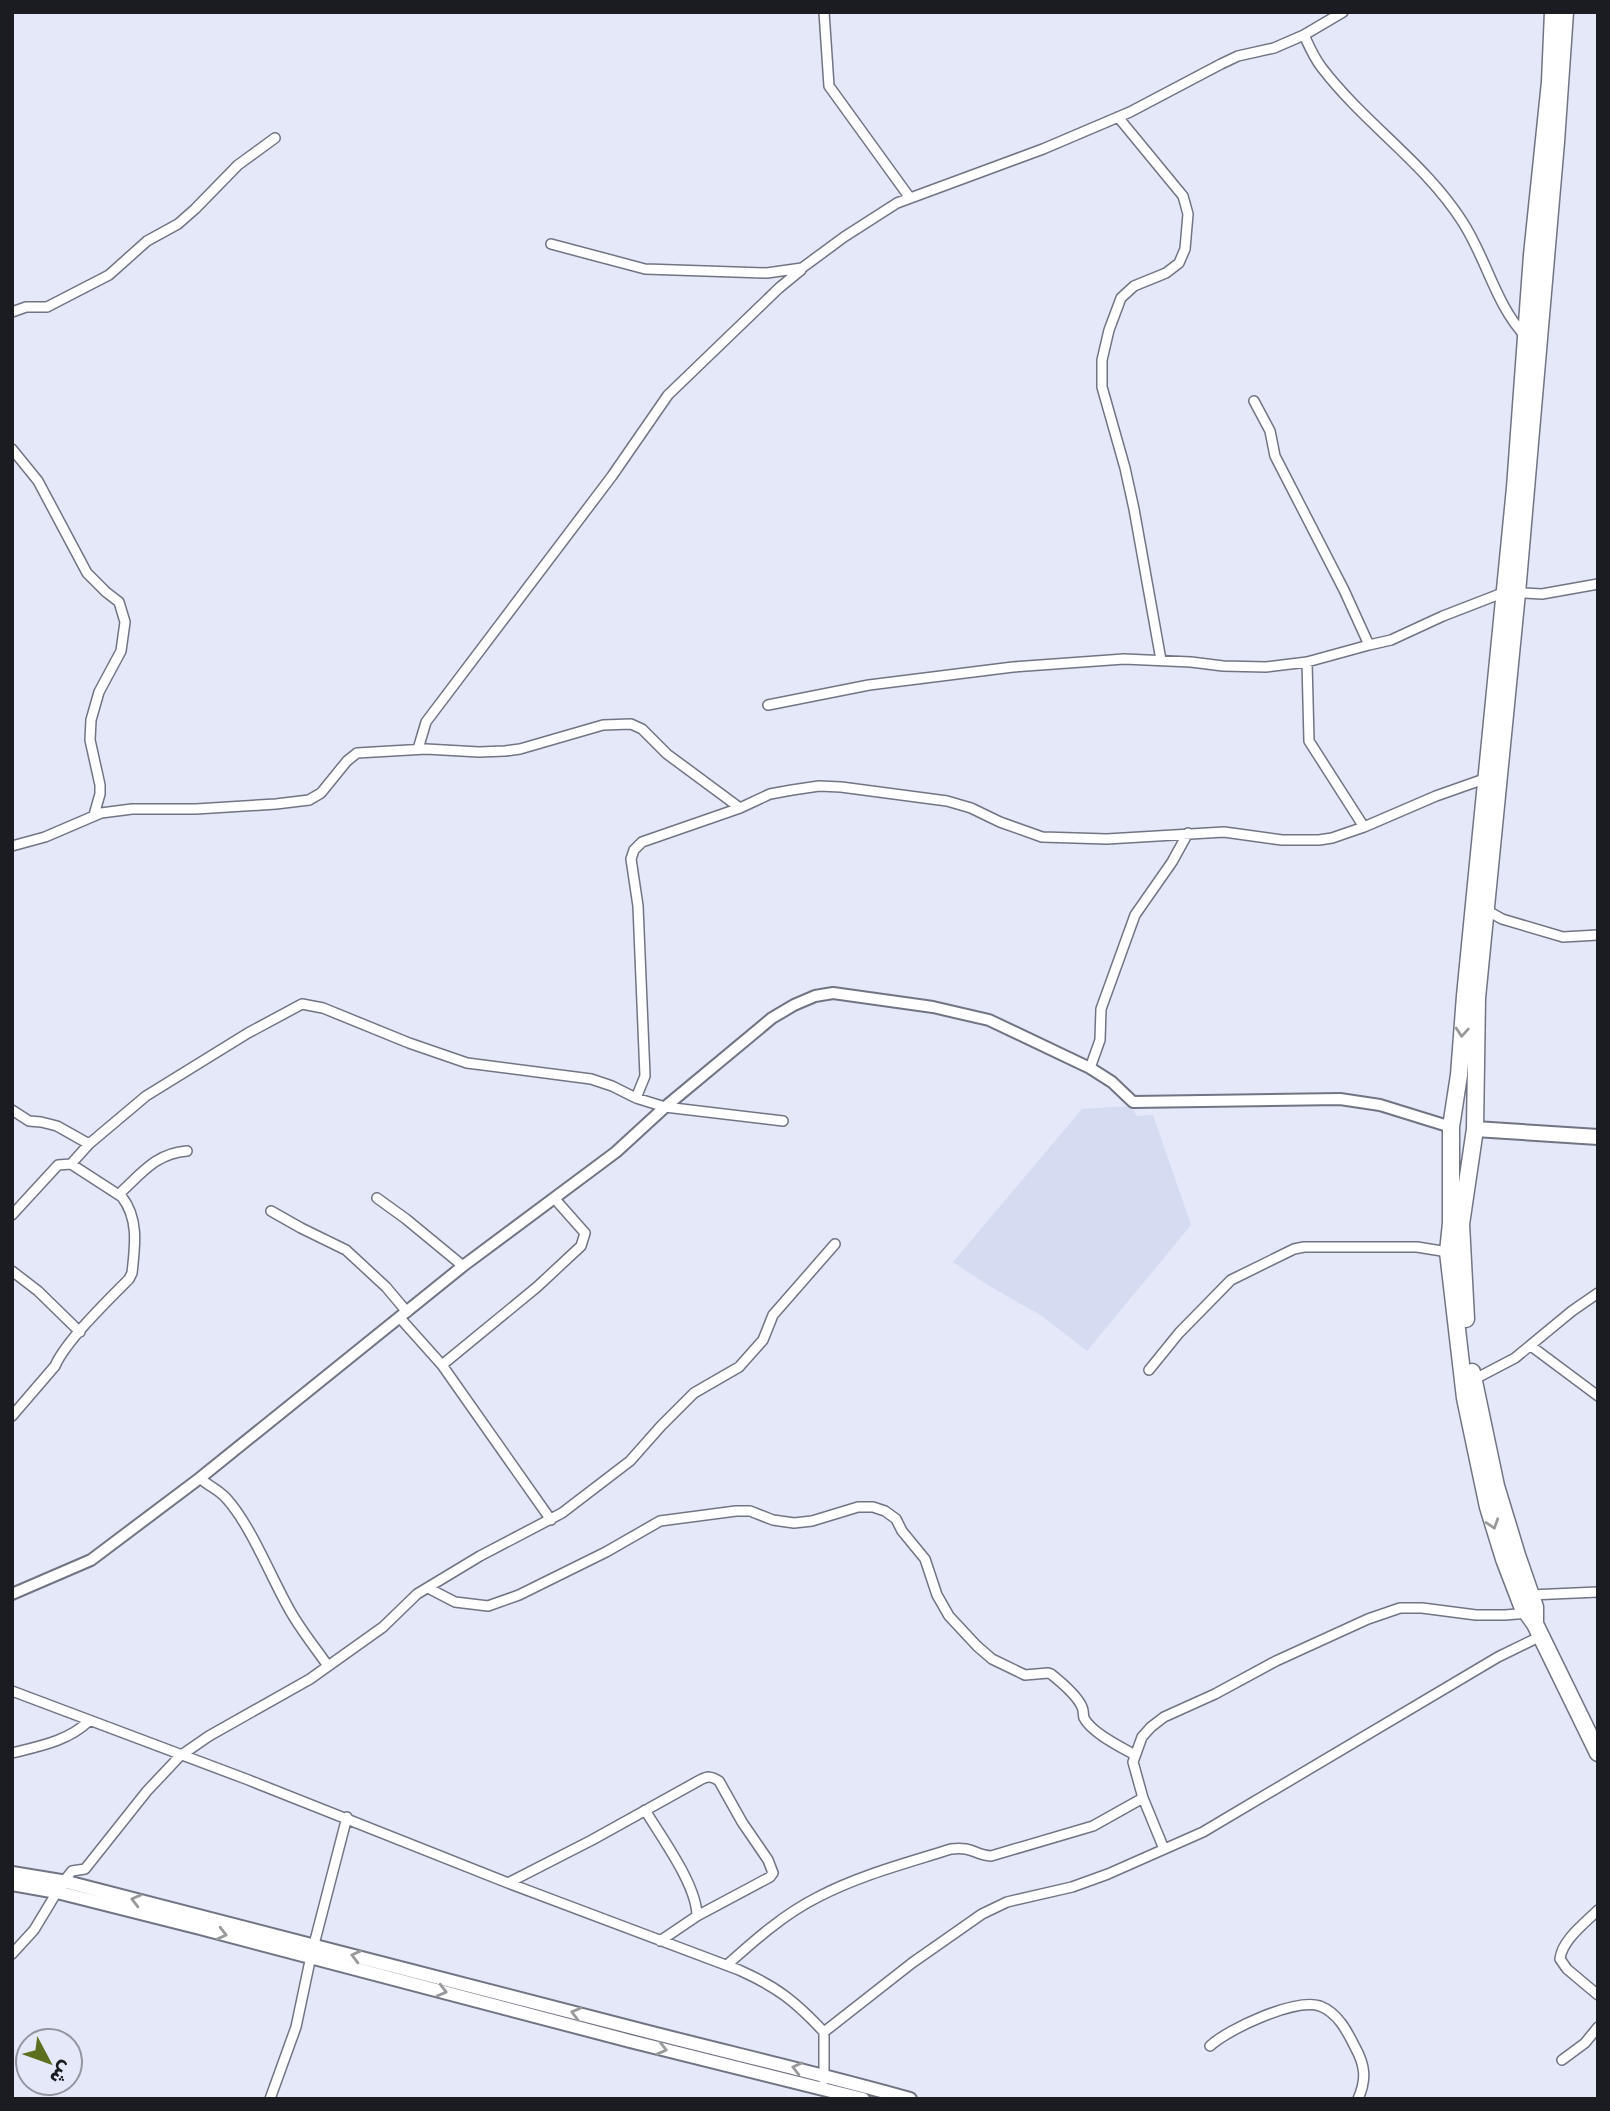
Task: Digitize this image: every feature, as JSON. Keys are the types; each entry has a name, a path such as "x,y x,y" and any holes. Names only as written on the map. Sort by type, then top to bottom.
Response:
{"highway":[{"path":"1559,20 1511,592 1471,997 1451,1127 1451,1151 1473,1380 1496,1486 1525,1595 1598,1753"},
{"path":"1479,909 1487,778 1511,592"},
{"path":"1471,997 1475,1129 1456,1223 1447,1252 1465,1398 1488,1507 1504,1559 1525,1595"},
{"path":"1456,1096 1475,1099"},
{"path":"1451,1151 1471,1153"}],"main road":[{"path":"1475,1129 1598,1137"},
{"path":"12,1873 633,2035 730,2058 825,2075 873,2094 910,2099"},
{"path":"12,1884 60,1887"},
{"path":"730,2058 863,2099"}],"street":[{"path":"824,12 829,86 910,198"},
{"path":"418,749 426,722 612,476 668,395 802,268 897,203 1043,149 1118,117 1238,56 1274,48 1304,35 1343,12"},
{"path":"1304,35 1321,66 1384,135 1427,174 1443,194 1468,232 1507,313 1517,327 1533,338"},
{"path":"1118,117 1183,196 1188,214 1185,249 1178,263 1166,273 1134,286 1121,298 1102,360 1102,387 1132,499 1161,660"},
{"path":"12,312 26,307 47,307 109,275 147,241 178,224 237,165 275,138"},
{"path":"551,244 645,269 767,272 802,268"},
{"path":"1254,401 1270,430 1275,456 1344,590 1369,645"},
{"path":"12,449 37,481 87,573 119,602 125,622 121,650 99,692 91,720 90,740 100,785 94,815"},
{"path":"768,705 919,677 1100,660 1161,660 1266,667 1307,662 1391,640 1443,615 1511,592 1542,594 1598,584"},
{"path":"1307,662 1309,741 1364,827"},
{"path":"12,846 44,837 94,815 132,808 196,809 309,800 321,793 353,754 418,749 505,751 603,725 631,724 642,729 667,754 740,808"},
{"path":"636,1098 645,1076 638,905 631,859 642,842 740,808 770,794 819,786 947,802 971,808 1042,837 1107,839 1224,832 1282,839 1319,840 1364,827 1436,796 1487,778"},
{"path":"1090,1068 1100,1040 1101,1009 1135,915 1172,862 1188,833"},
{"path":"1479,909 1502,919 1563,937 1598,935"},
{"path":"12,1594 90,1560 200,1478 463,1266 616,1152 665,1107 772,1018 815,996 833,993 933,1007 989,1020 1090,1068 1112,1082 1133,1102 1340,1099 1380,1105 1451,1127"},
{"path":"71,1164 89,1144 146,1096 248,1033 302,1004 323,1008 467,1063 591,1079 665,1107 783,1121"},
{"path":"15,1115 29,1121 57,1126 89,1144"},
{"path":"119,1194 158,1159 174,1152 187,1151"},
{"path":"12,1216 58,1165 71,1164 119,1194 128,1204 135,1224 132,1273 12,1416"},
{"path":"377,1198 463,1266"},
{"path":"442,1365 537,1287 581,1246 585,1233 554,1198"},
{"path":"271,1211 346,1250 386,1287 403,1315 442,1365 551,1520"},
{"path":"12,1954 34,1930 72,1871 85,1869 147,1791 180,1756 209,1736 310,1679 383,1627 417,1594 480,1556 551,1520 579,1501 630,1461 694,1393 739,1367 763,1340 773,1315 835,1244"},
{"path":"1149,1370 1179,1333 1231,1280 1294,1249 1417,1247 1447,1252"},
{"path":"12,1271 38,1291 80,1332"},
{"path":"1473,1380 1508,1363 1598,1293"},
{"path":"1531,1346 1597,1394"},
{"path":"200,1478 226,1498 242,1519 290,1611 328,1666"},
{"path":"428,1588 455,1602 488,1606 531,1589 660,1521 750,1511 773,1520 794,1523 812,1521 858,1507 873,1507 896,1519 902,1531 925,1559 937,1595 949,1616 977,1646 992,1659 1025,1675 1051,1674 1076,1699 1082,1707 1084,1718 1094,1728 1135,1755"},
{"path":"1525,1595 1598,1592"},
{"path":"1164,1849 1143,1798 1133,1762 1142,1737 1164,1717 1215,1694 1276,1661 1400,1608 1422,1608 1535,1621"},
{"path":"824,2032 912,1963 982,1914 1007,1902 1072,1887 1108,1874 1203,1832 1498,1657 1535,1621"},
{"path":"12,1691 346,1817 508,1883 769,1983 789,1997 824,2032 824,2089"},
{"path":"12,1753 66,1737 80,1730 89,1721"},
{"path":"508,1883 700,1780 713,1777 719,1781 772,1867 773,1873 696,1916 660,1941"},
{"path":"727,1965 791,1913 818,1896 865,1876 951,1849 965,1847 991,1856 1093,1826 1143,1798"},
{"path":"645,1810 691,1891 697,1904 696,1916"},
{"path":"270,2099 296,2027 346,1817"},
{"path":"1598,1910 1568,1942 1560,1955 1567,1969 1598,1995"},
{"path":"1210,2046 1220,2036 1250,2021 1304,2004 1319,2006 1341,2022 1360,2056 1365,2072 1364,2086 1358,2099"},
{"path":"1562,2060 1586,2043 1598,2026"}],"shaded area":[{"path":"1130,1106 1137,1116 1153,1115 1191,1225 1087,1351 1042,1316 953,1262 1082,1109"}]}
